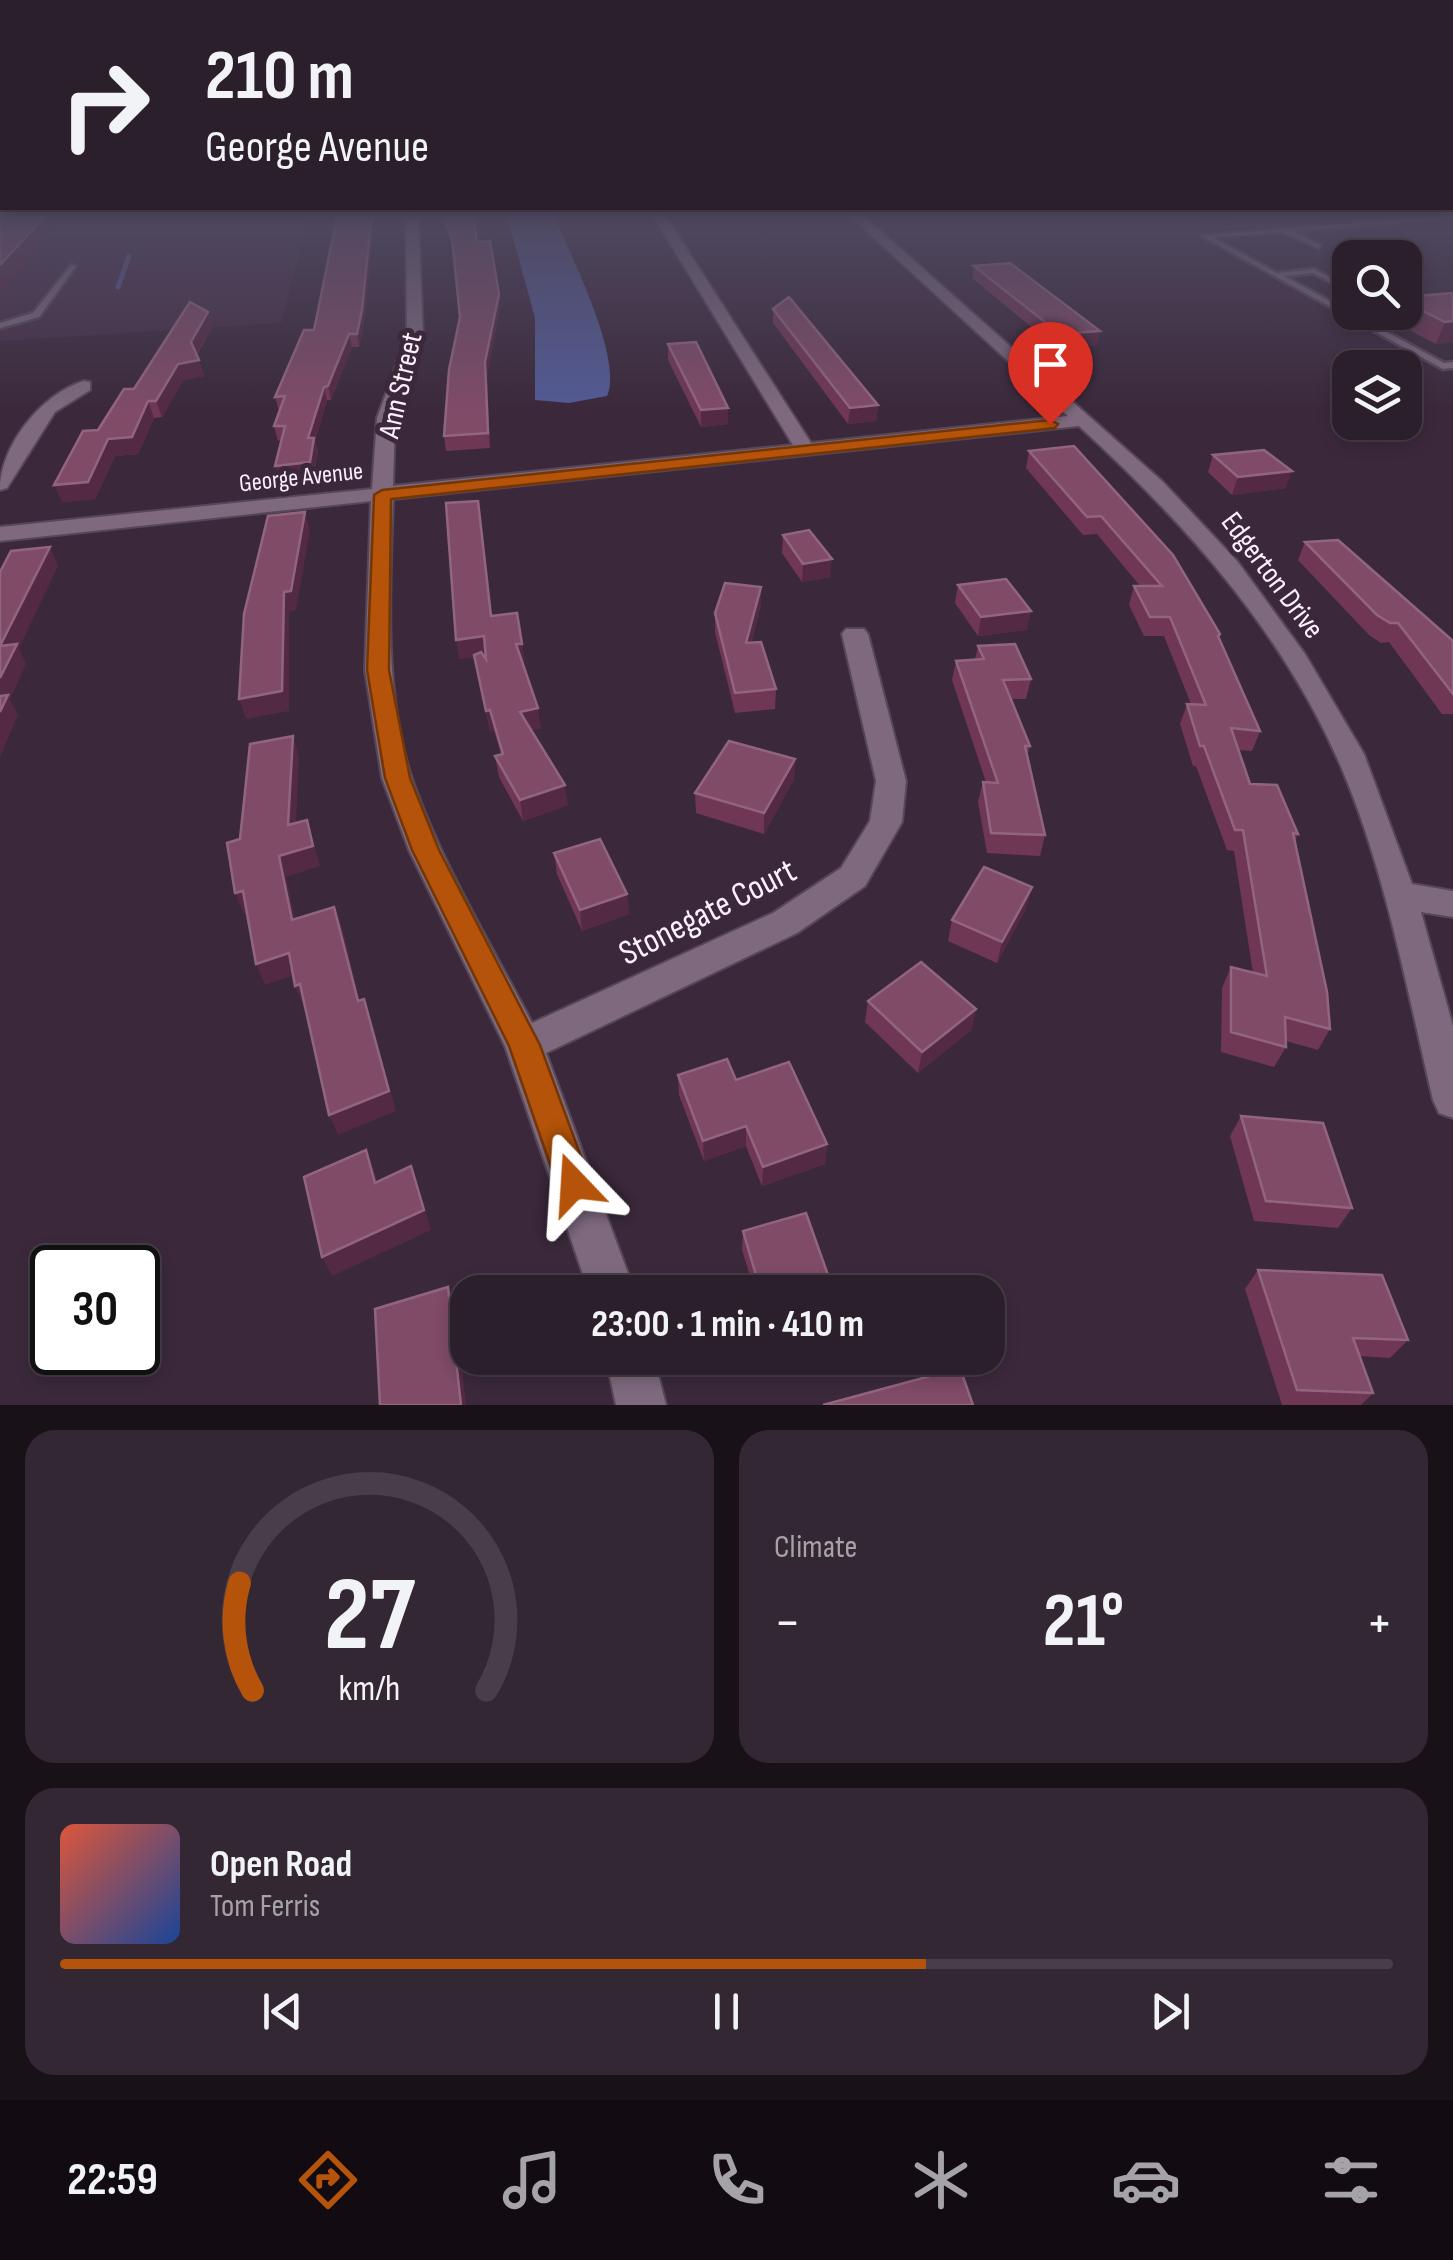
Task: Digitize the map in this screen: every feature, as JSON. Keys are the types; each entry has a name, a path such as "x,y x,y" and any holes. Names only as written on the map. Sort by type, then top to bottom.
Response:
{"street":[{"name":"Ann Street","path":"414,278 415,336 388,407 382,495 378,670 398,778 425,850 524,1045 606,1275"},
{"path":"698,278 806,450"},
{"name":"Edgerton Drive","path":"925,278 1199,527 1249,589 1303,670 1358,774 1399,895 1453,1100"},
{"path":"0,484 48,408 84,386"},
{"name":"George Avenue","path":"0,534 1085,420"},
{"name":"Stonegate Court","path":"524,1045 785,923 853,877 886,822 891,781 855,634"},
{"path":"1399,895 1453,904"},
{"path":"634,1375 641,1405"}],"lane":[{"path":"0,326 36,314 63,278"},
{"path":"1283,278 1332,303"},
{"path":"1381,330 1443,366 1453,366"}],"shaded area":[{"path":"0,278 293,278 281,323 0,341"}],"water":[{"path":"524,278 581,278 608,357 607,396 569,403 535,400 535,318"}],"building":[{"path":"325,278 365,278 357,334 349,334 328,386 324,387 308,438 314,438 310,462 275,466 285,426 274,426 285,396 275,397 304,330 314,330"},
{"path":"456,278 496,278 499,294 485,362 488,433 444,436 449,370 460,317"},
{"path":"989,278 1029,278 1100,331 1060,334"},
{"path":"1453,293 1453,321 1445,322 1422,310 1422,296"},
{"path":"789,297 878,405 850,408 773,309"},
{"path":"190,302 208,312 191,342 199,360 178,364 156,401 148,401 132,437 108,439 88,482 54,485 83,431 98,430 124,389 134,389"},
{"path":"696,342 728,408 701,410 668,344"},
{"path":"1074,446 1173,555 1220,634 1260,731 1231,728 1250,784 1277,785 1298,834 1293,833 1327,992 1330,1029 1285,1017 1286,1047 1231,1032 1231,967 1267,976 1243,830 1235,830 1204,746 1200,746 1187,704 1206,705 1170,617 1150,617 1134,586 1162,586 1101,516 1087,517 1029,451"},
{"path":"1264,450 1292,471 1238,477 1213,455"},
{"path":"478,501 491,616 517,613 522,644 516,644 538,708 520,712 565,785 520,800 495,756 503,754 490,710 486,711 474,655 481,652 486,659 484,636 456,640 446,503"},
{"path":"305,512 291,591 284,592 282,691 239,699 244,614 268,516"},
{"path":"809,530 832,559 803,564 783,535"},
{"path":"1338,540 1453,641 1453,694 1398,623 1377,615 1305,542"},
{"path":"50,547 0,646 0,572 11,551"},
{"path":"1006,579 1031,611 981,617 958,585"},
{"path":"725,583 761,587 746,643 761,642 776,689 735,693 715,613"},
{"path":"17,644 0,678 0,646"},
{"path":"1015,644 1031,679 1003,680 1030,746 1025,746 1045,835 991,833 983,782 998,783 956,661 984,659 978,646"},
{"path":"8,695 0,712 0,696"},
{"path":"293,736 288,825 307,820 313,846 279,856 292,920 334,907 358,1001 364,999 389,1091 329,1115 300,984 295,986 289,953 256,964 243,891 235,893 227,843 240,839 250,744"},
{"path":"729,741 795,759 764,813 695,793"},
{"path":"600,839 627,894 580,910 554,853"},
{"path":"984,867 1032,887 1002,942 952,920"},
{"path":"921,962 976,1009 922,1052 868,1001"},
{"path":"727,1059 736,1080 789,1062 827,1144 763,1167 746,1126 703,1141 678,1075"},
{"path":"1241,1116 1323,1123 1352,1208 1266,1201"},
{"path":"366,1150 375,1183 411,1166 424,1210 322,1257 304,1177"},
{"path":"806,1213 828,1275 756,1275 743,1231"},
{"path":"1258,1270 1382,1275 1408,1340 1353,1338 1373,1393 1297,1390"},
{"path":"448,1287 450,1375 458,1375 461,1405 380,1405 375,1309"},
{"path":"934,1375 962,1375 973,1405 823,1405"}],"waterway":[{"path":"118,287 121,278"}],"route":[{"path":"574,1184 524,1045 425,850 398,778 378,670 382,495 1050,424"}]}
